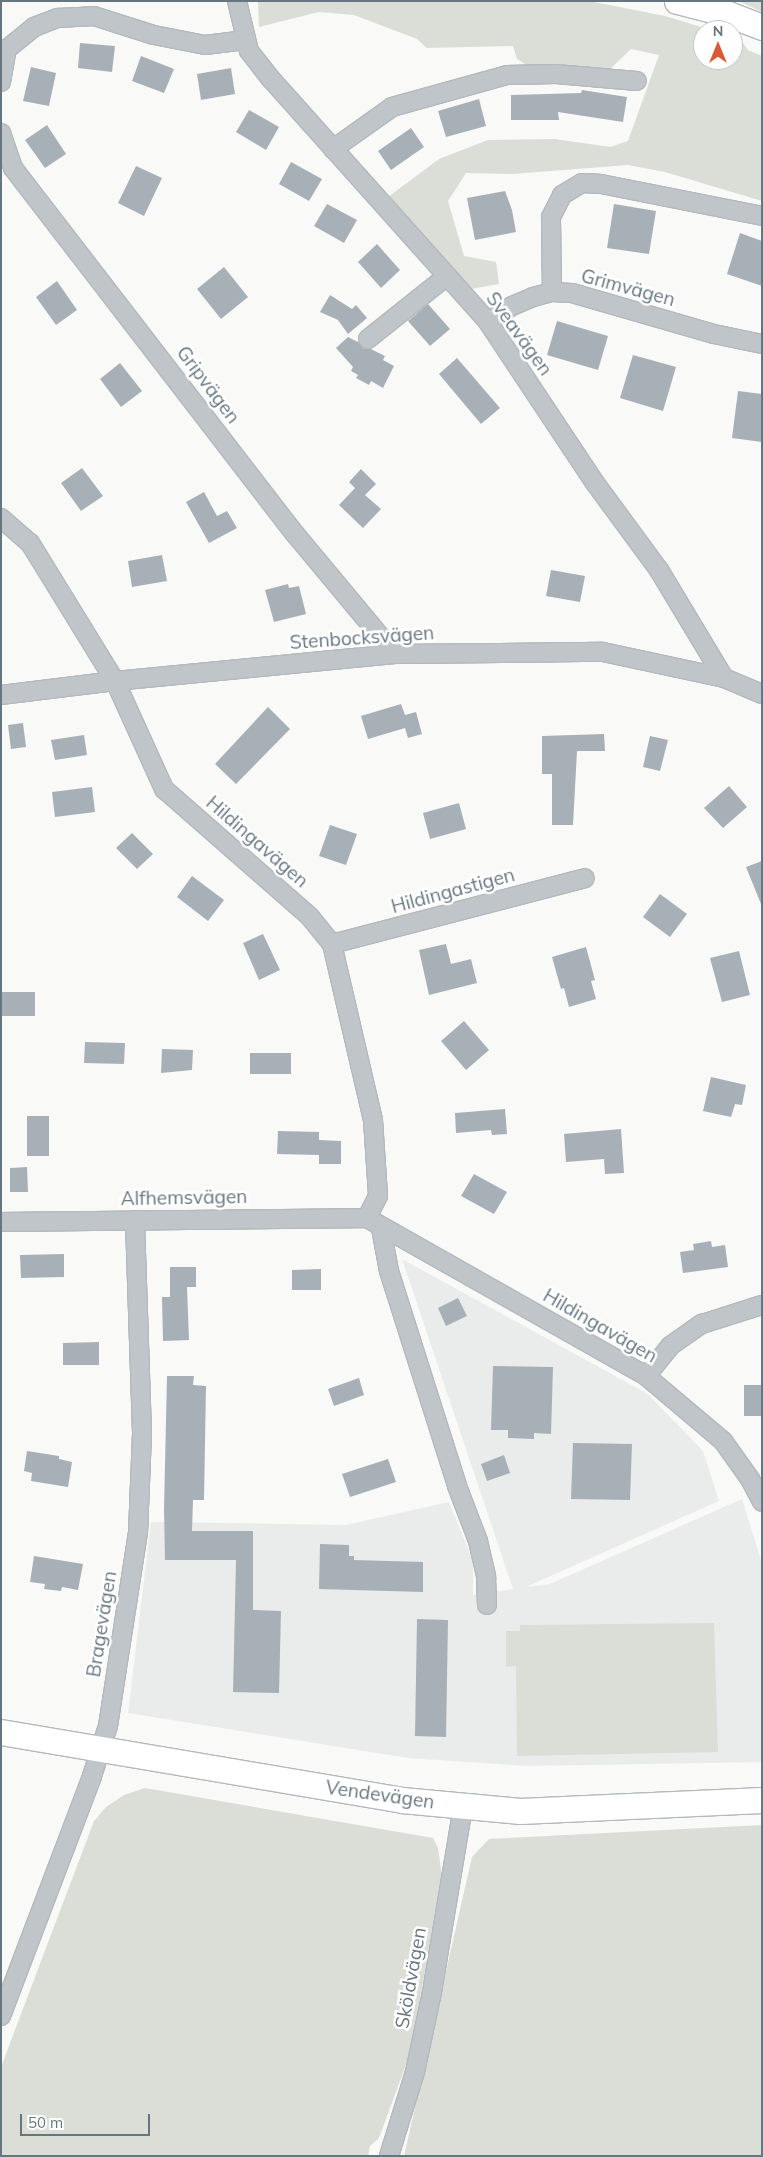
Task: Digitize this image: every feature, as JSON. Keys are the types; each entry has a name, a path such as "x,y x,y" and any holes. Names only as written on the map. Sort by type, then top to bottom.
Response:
{"street":[{"name":"Sveavägen","path":"237,1 249,51 271,80 488,322 595,483 658,570 724,678"},
{"path":"677,1 728,14 762,27"},
{"path":"1,82 7,49 34,28 58,18 94,16 154,35 205,45 246,40"},
{"path":"333,149 392,107 507,74 556,74 637,81"},
{"name":"Gripvägen","path":"1,133 13,168 295,534 395,654"},
{"path":"552,292 551,218 562,195 582,184 601,184 762,216"},
{"path":"368,339 447,276"},
{"name":"Grimvägen","path":"488,322 512,306 552,292 572,293 714,334 762,344"},
{"name":"Hildingavägen","path":"1,518 30,543 115,681 164,789 310,917 332,944 373,1120 378,1196 374,1223 646,1376 723,1441 750,1479 762,1502"},
{"name":"Stenbocksvägen","path":"1,695 115,681 395,654 603,652 724,678"},
{"path":"724,678 762,694"},
{"name":"Hildingastigen","path":"332,944 586,878"},
{"name":"Alfhemsvägen","path":"1,1222 135,1220 374,1223"},
{"name":"Bragevägen","path":"1,2016 23,1963 108,1726 138,1533 142,1433 135,1220"},
{"path":"374,1223 457,1486 478,1541 486,1577 487,1605"},
{"path":"646,1376 670,1346 702,1324 762,1305"},
{"name":"Vendevägen","path":"1,1732 402,1800 463,1806 520,1811 762,1800"},
{"name":"Sköldvägen","path":"389,2156 415,2072 430,2001 463,1806"}],"shaded area":[{"path":"258,1 589,1 665,16 693,25 693,70 743,70 743,43 748,50 762,56 762,201 665,172 628,165 512,174 466,173 448,201 464,256 496,262 499,284 471,289 388,197 439,159 488,140 555,139 610,147 628,141 659,55 631,49 609,70 562,64 525,64 517,59 513,46 427,48 417,39 354,15 319,12 259,27"},
{"path":"736,1 762,1 762,12 743,3"},
{"path":"402,1259 648,1394 703,1451 719,1501 526,1587 550,1584 742,1499 762,1563 762,1762 527,1766 408,1758 128,1713 151,1522 346,1525 449,1502 473,1561 473,1595 513,1589"},
{"path":"714,1623 718,1752 517,1756 516,1666 506,1667 506,1631 520,1631 520,1625"},
{"path":"145,1788 433,1838 438,1848 442,1877 410,2054 379,2138 370,2146 368,2156 1,2156 1,2067 94,1821 106,1807 124,1795"},
{"path":"762,1825 762,2156 404,2156 472,1857 489,1839"}],"building":[{"path":"80,43 115,46 112,72 78,68"},
{"path":"141,56 174,69 164,93 132,81"},
{"path":"31,67 56,73 49,106 23,101"},
{"path":"231,68 235,94 201,100 197,74"},
{"path":"582,90 627,97 623,122 558,112 559,120 511,120 511,95 581,93"},
{"path":"479,99 486,126 446,137 438,111"},
{"path":"249,110 279,127 266,150 236,132"},
{"path":"47,125 66,154 45,168 25,140"},
{"path":"411,128 424,147 391,170 378,151"},
{"path":"291,162 322,179 309,201 279,184"},
{"path":"136,166 162,178 144,216 118,203"},
{"path":"505,191 512,210 516,232 475,240 467,198"},
{"path":"327,204 357,220 344,243 314,226"},
{"path":"614,204 656,211 649,254 607,248"},
{"path":"740,233 762,241 762,286 727,274"},
{"path":"377,244 400,270 381,288 358,262"},
{"path":"224,267 248,297 221,319 197,289"},
{"path":"57,281 77,310 56,325 36,297"},
{"path":"330,295 352,309 356,305 367,318 348,334 338,320 320,312"},
{"path":"428,304 450,329 430,346 408,321"},
{"path":"557,321 608,336 598,370 547,355"},
{"path":"348,337 358,342 364,349 371,349 385,356 383,360 394,366 383,388 371,381 369,385 356,378 358,375 351,371 353,367 336,348"},
{"path":"633,355 676,367 663,411 620,398"},
{"path":"457,358 500,408 481,424 439,374"},
{"path":"120,363 142,391 121,407 100,379"},
{"path":"738,391 762,394 762,442 732,438"},
{"path":"82,468 103,496 81,511 61,483"},
{"path":"361,469 376,484 365,495 381,509 363,528 339,505 355,488 349,482"},
{"path":"204,492 217,516 227,511 237,528 209,543 186,502"},
{"path":"162,555 167,581 132,587 128,561"},
{"path":"551,570 585,576 580,602 546,596"},
{"path":"288,584 289,588 299,586 306,614 274,622 265,590"},
{"path":"401,704 405,715 416,712 422,734 408,738 405,728 368,739 361,716"},
{"path":"268,707 290,729 236,784 215,764"},
{"path":"23,723 26,747 11,749 8,725"},
{"path":"604,734 605,751 577,751 573,825 552,825 552,774 542,774 542,736"},
{"path":"84,735 87,755 55,760 51,740"},
{"path":"650,736 668,740 660,771 643,767"},
{"path":"729,786 747,807 723,828 704,808"},
{"path":"92,787 95,812 55,817 52,792"},
{"path":"459,803 466,829 430,839 423,813"},
{"path":"330,825 357,834 346,865 319,856"},
{"path":"132,833 153,854 137,869 116,848"},
{"path":"762,861 762,904 761,904 746,867"},
{"path":"192,876 224,900 208,921 177,897"},
{"path":"660,894 687,914 670,937 643,917"},
{"path":"263,934 280,970 259,980 243,943"},
{"path":"446,944 451,964 471,959 477,983 429,995 419,950"},
{"path":"586,947 595,980 591,981 596,999 569,1007 564,988 561,989 552,957"},
{"path":"739,951 750,995 722,1002 710,958"},
{"path":"1,992 35,992 35,1016 1,1016"},
{"path":"464,1021 489,1050 466,1070 441,1041"},
{"path":"85,1042 125,1043 124,1064 84,1063"},
{"path":"162,1049 193,1050 192,1070 161,1073"},
{"path":"250,1053 291,1053 291,1074 250,1074"},
{"path":"711,1077 746,1085 742,1105 735,1104 731,1117 703,1111"},
{"path":"505,1109 507,1134 492,1135 491,1130 456,1133 455,1113"},
{"path":"27,1116 49,1116 49,1156 27,1156"},
{"path":"621,1129 624,1173 605,1174 604,1159 566,1162 564,1134"},
{"path":"278,1131 319,1132 319,1140 341,1141 341,1164 319,1164 319,1155 277,1154"},
{"path":"27,1167 28,1192 10,1192 10,1168"},
{"path":"474,1174 507,1192 494,1214 461,1196"},
{"path":"711,1241 712,1247 725,1245 728,1267 683,1273 680,1252 694,1250 693,1244"},
{"path":"64,1254 64,1277 21,1278 20,1255"},
{"path":"170,1267 196,1267 196,1287 187,1287 189,1340 163,1341 162,1297 170,1297"},
{"path":"321,1269 321,1290 292,1290 292,1270"},
{"path":"458,1298 467,1316 446,1326 438,1308"},
{"path":"99,1342 99,1365 63,1365 63,1343"},
{"path":"493,1366 553,1367 551,1434 534,1433 534,1439 508,1438 508,1430 491,1430"},
{"path":"167,1376 194,1376 193,1385 206,1386 204,1500 193,1500 192,1531 253,1531 253,1610 281,1611 279,1693 233,1692 236,1560 165,1560 164,1509"},
{"path":"359,1378 364,1395 334,1406 328,1389"},
{"path":"744,1385 762,1385 762,1416 744,1416"},
{"path":"573,1443 632,1444 630,1500 571,1499"},
{"path":"27,1451 59,1456 59,1459 72,1462 68,1487 31,1481 32,1473 24,1471"},
{"path":"504,1455 510,1473 487,1481 481,1464"},
{"path":"388,1459 396,1482 350,1497 342,1474"},
{"path":"320,1544 349,1545 349,1556 354,1556 354,1560 423,1562 423,1592 319,1589"},
{"path":"34,1556 83,1564 78,1590 62,1587 61,1591 44,1589 45,1584 30,1582"},
{"path":"417,1619 448,1620 446,1737 415,1736"}]}
